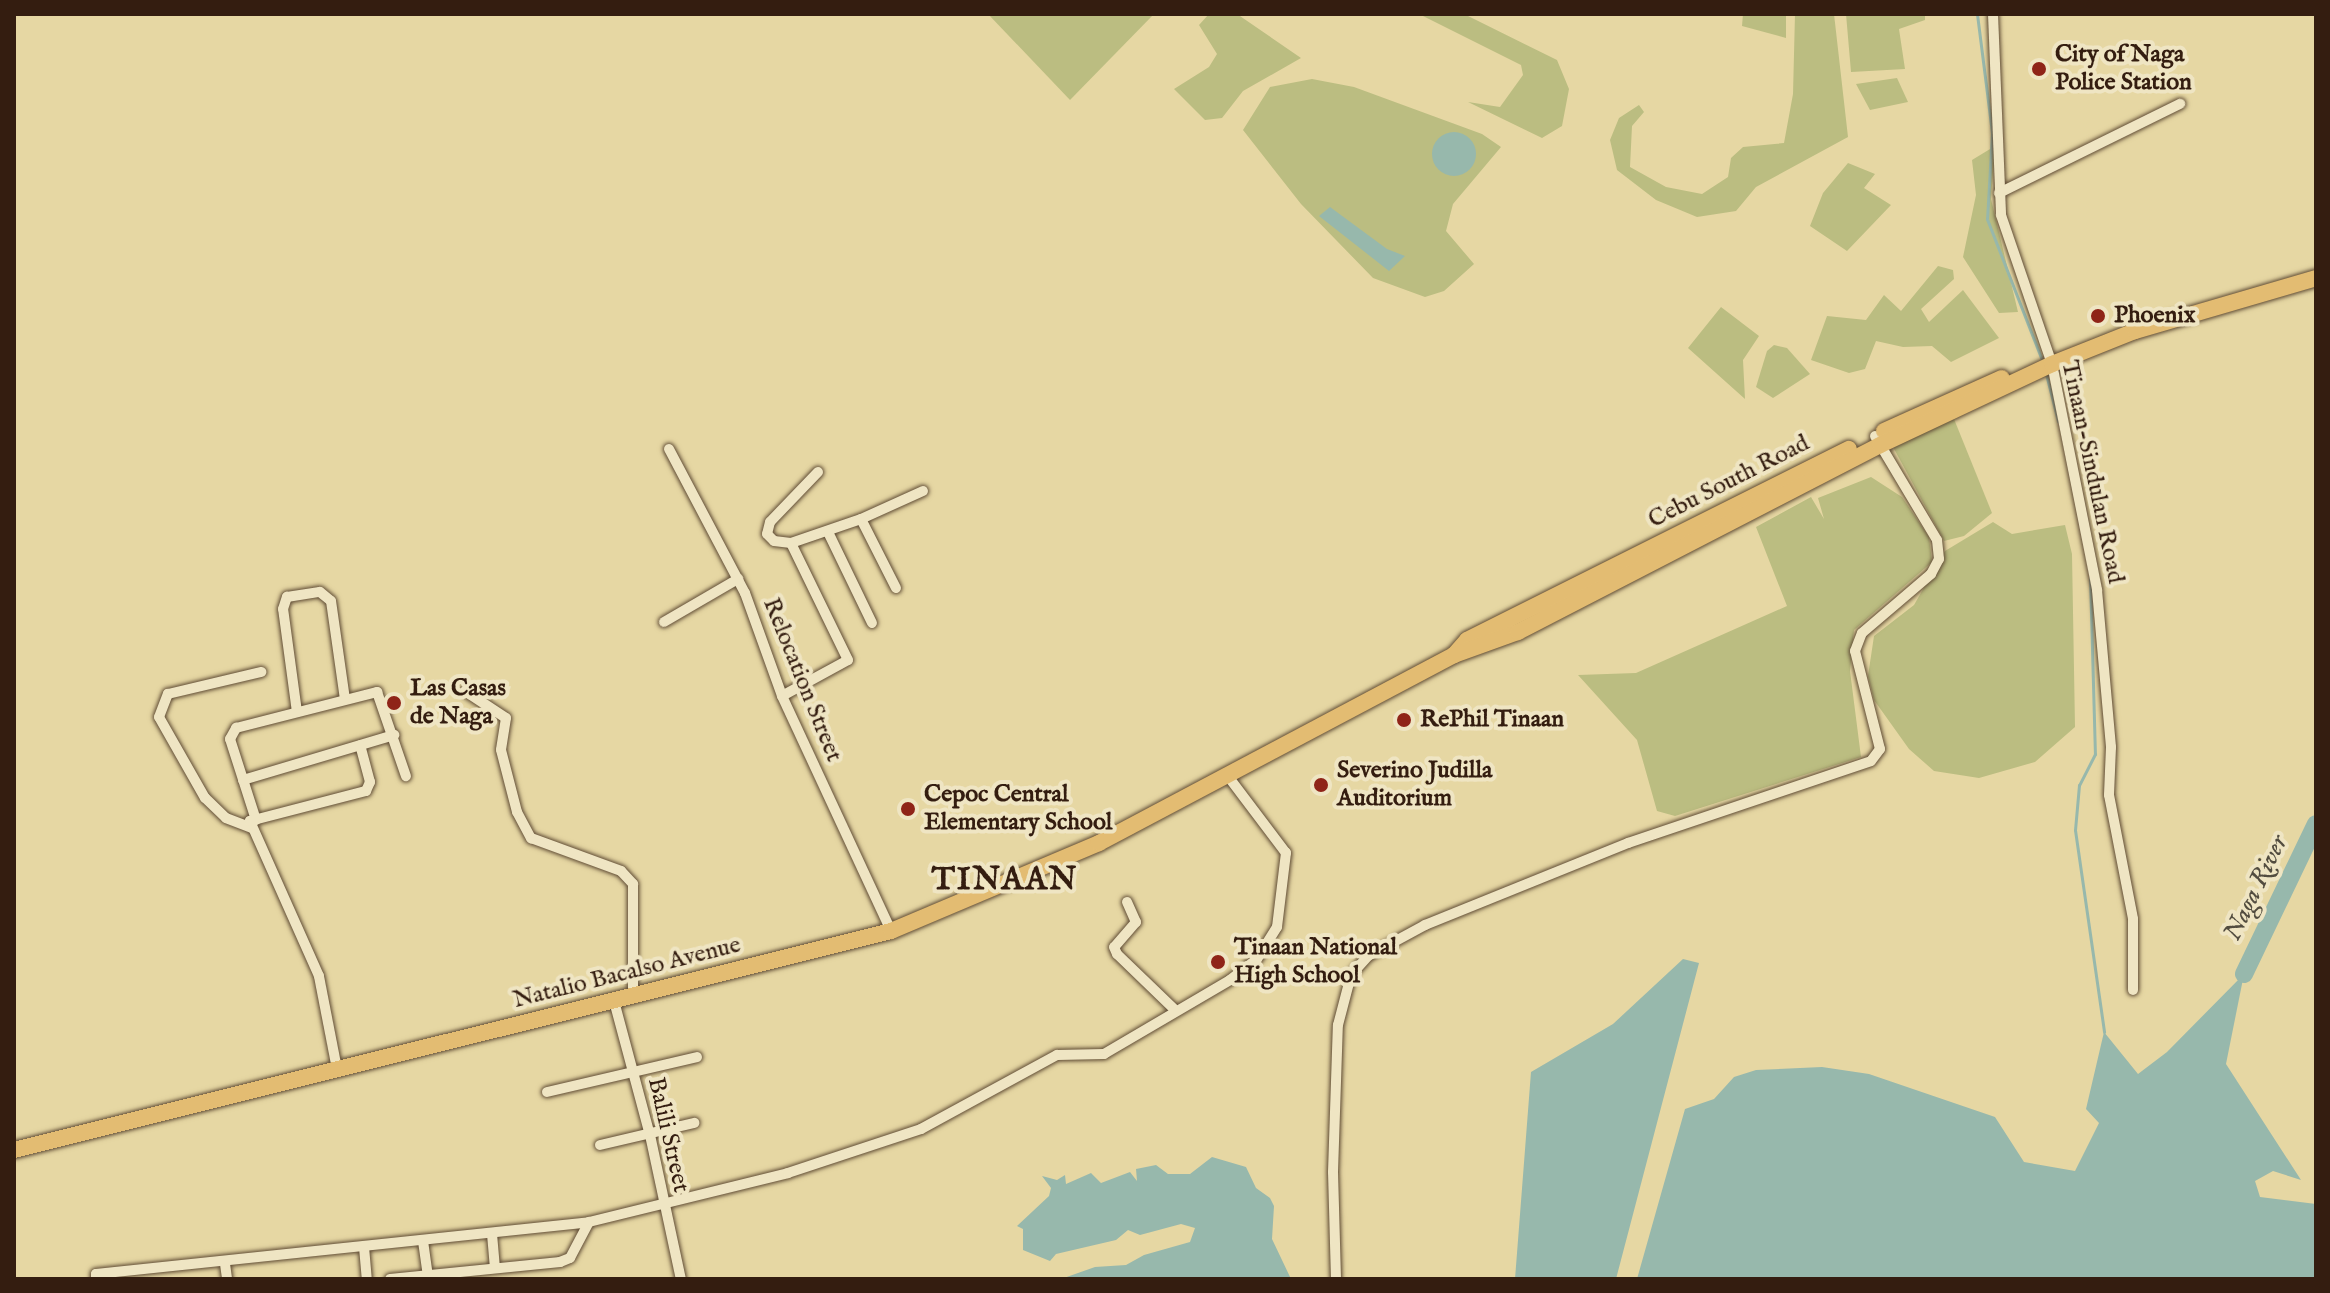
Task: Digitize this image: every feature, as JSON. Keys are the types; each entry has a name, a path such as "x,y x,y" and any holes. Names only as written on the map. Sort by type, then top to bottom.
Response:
{"highway":[{"name":"Cebu South Road","path":"1227,775 1454,655 1467,640 1878,440 2043,367 2135,331 2316,278"},
{"name":"Natalio Bacalso Avenue","path":"14,1150 891,931 1033,874 1227,775"}],"street":[{"name":"Tinaan-Sindulan Road","path":"1993,14 2001,215 2043,367 2097,590 2111,747 2109,795 2133,919 2133,990"},
{"path":"1999,193 2180,104"},
{"path":"1336,1279 1333,1172 1338,1025 1351,975 1368,956 1425,925 1628,843 1871,761 1880,749 1855,651 1862,633 1931,574 1939,559 1937,540 1878,440"},
{"name":"Relocation Street","path":"669,449 738,579 782,696 891,931"},
{"path":"818,472 770,522 767,534 774,541 791,543 828,532 923,491"},
{"path":"861,519 896,588"},
{"path":"828,532 872,623"},
{"path":"782,696 848,660 791,543"},
{"path":"664,622 738,579"},
{"path":"297,712 283,609 287,597 320,592 331,601 345,699"},
{"path":"261,672 168,694 159,717 205,798 226,818 253,823 366,791 370,782 360,745"},
{"path":"465,691 506,718 501,750 517,812 531,838 621,871 633,884 633,995"},
{"path":"337,1069 319,976 253,823 231,732 377,692 406,776"},
{"path":"243,780 394,735"},
{"path":"96,1279 96,1274 161,1274 589,1222 788,1173 921,1129 1057,1055 1104,1054 1257,959 1277,927 1286,853 1227,775"},
{"path":"1127,902 1136,922 1114,947 1117,954 1176,1011"},
{"name":"Balili Street","path":"614,1001 650,1135 681,1279"},
{"path":"547,1092 697,1057"},
{"path":"600,1145 694,1123"},
{"path":"390,1279 570,1258 589,1222"},
{"path":"492,1234 495,1268"},
{"path":"423,1241 428,1275"},
{"path":"364,1247 367,1279"},
{"path":"225,1264 227,1279"}],"green space":[{"path":"988,14 1154,14 1070,100"},
{"path":"1209,14 1237,14 1301,58 1243,91 1222,118 1205,120 1174,89 1209,67 1217,54 1199,25"},
{"path":"1419,14 1464,14 1557,60 1569,89 1562,126 1542,138 1468,102 1500,107 1523,75 1521,65"},
{"path":"1743,14 1786,14 1786,38 1742,26"},
{"path":"1795,14 1834,14 1848,137 1756,187 1736,211 1697,217 1656,200 1617,170 1610,140 1619,118 1639,105 1644,112 1632,126 1630,167 1666,187 1702,194 1728,177 1731,158 1743,147 1784,143 1793,94"},
{"path":"1846,14 1925,14 1925,20 1899,29 1905,69 1851,72"},
{"path":"1897,78 1908,102 1870,110 1856,84"},
{"path":"1312,79 1354,87 1482,134 1501,147 1453,204 1446,231 1474,264 1444,291 1425,297 1373,278 1301,204 1243,130 1270,87"},
{"path":"1995,146 1991,199 2018,312 1999,313 1963,257 1976,195 1972,160"},
{"path":"1848,163 1875,174 1864,188 1891,205 1847,251 1810,226 1823,193"},
{"path":"1938,266 1953,270 1954,279 1921,309 1929,322 1963,290 1999,338 1951,362 1932,346 1903,347 1876,341 1865,369 1849,373 1811,360 1827,316 1866,320 1884,295 1901,311"},
{"path":"1721,307 1759,336 1743,360 1745,399 1688,348"},
{"path":"1774,345 1787,348 1810,374 1773,398 1756,387 1767,351"},
{"path":"1954,419 1992,513 1964,536 1944,541 1893,447"},
{"path":"1871,477 1902,497 1929,537 1932,562 1854,630 1850,671 1861,757 1675,816 1657,811 1637,740 1578,675 1636,673 1787,606 1756,527 1811,497 1824,519 1818,498"},
{"path":"1993,522 2012,534 2065,525 2072,554 2075,727 2035,762 1979,778 1934,771 1909,749 1874,700 1868,676 1874,636 1914,605 1945,551"}],"water":[{"path":"1454,132 1470,138 1476,154 1470,170 1454,176 1438,170 1432,154 1438,138"},
{"path":"1330,207 1387,249 1405,256 1389,271 1319,216"},
{"path":"1683,959 1699,963 1616,1279 1515,1279 1531,1072 1613,1024"},
{"path":"2244,974 2226,1064 2301,1180 2273,1171 2255,1181 2260,1197 2316,1204 2316,1279 1637,1279 1685,1109 1714,1099 1734,1077 1756,1070 1822,1067 1869,1074 1995,1117 2024,1162 2075,1171 2099,1123 2086,1109 2104,1032 2138,1074 2167,1052"},
{"path":"1212,1157 1246,1167 1256,1188 1270,1198 1274,1206 1272,1239 1291,1279 1061,1279 1095,1267 1126,1265 1144,1255 1190,1242 1195,1228 1181,1224 1140,1235 1128,1230 1116,1240 1056,1254 1050,1261 1023,1250 1023,1229 1017,1226 1049,1196 1051,1188 1042,1176 1057,1180 1065,1175 1066,1184 1091,1173 1101,1183 1130,1172 1137,1181 1136,1169 1156,1165 1168,1174 1190,1174"}],"waterway":[{"path":"1977,14 1992,133 1987,219 2043,363"},
{"path":"2046,374 2058,421"},
{"path":"2090,577 2095,754 2079,785 2075,830 2104,1032"},
{"name":"Naga River","path":"2244,974 2316,824"}],"place":[{"name":"City of Naga Police Station","path":"2039,69"},
{"name":"Phoenix","path":"2098,316"},
{"name":"Las Casas de Naga","path":"394,703"},
{"name":"RePhil Tinaan","path":"1404,720"},
{"name":"Severino Judilla Auditorium","path":"1321,785"},
{"name":"Cepoc Central Elementary School","path":"908,809"},
{"name":"Tinaan National High School","path":"1218,962"}],"district":[{"name":"TINAAN","path":"1005,881"}]}
